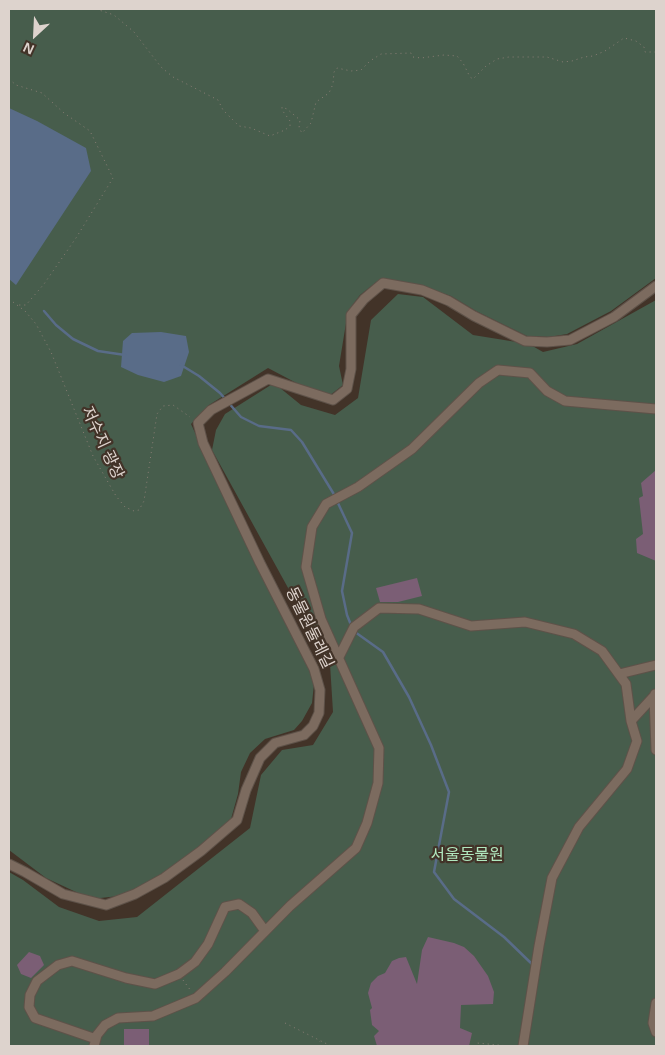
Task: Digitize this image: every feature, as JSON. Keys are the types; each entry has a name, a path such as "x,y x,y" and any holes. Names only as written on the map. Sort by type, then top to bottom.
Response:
{"street":[{"path":"198,423 211,410 268,380 333,400 346,389 351,369 351,314 364,299 383,283 422,290 449,301 525,341 547,342 570,340 614,317 656,286"},
{"path":"265,931 252,913 238,904 226,907 208,944 195,962 179,974 155,984 126,978 72,961 58,965 37,982 30,995 29,1008 35,1018 95,1043 97,1035 105,1025 118,1018 153,1016 196,998 226,972 290,906 356,848 378,783 379,748 321,619 306,567 312,528 326,504 358,487 412,449 480,383 498,370 530,373 547,391 565,401 656,409"},
{"name":"동물원둘레길","path":"9,864 63,894 106,904 135,894 172,872 237,820 246,790 260,758 276,743 304,735 312,726 319,713 320,690 314,670 209,458 203,444 198,423"},
{"path":"339,657 352,631 379,608 419,609 471,626 525,622 574,634 602,651 626,684 631,721 637,741 627,769 580,827 552,878 523,1046"},
{"path":"619,674 656,665"},
{"path":"631,721 655,694"},
{"path":"655,694 656,750"},
{"path":"656,1003 653,1023 656,1032"}],"path":[{"path":"96,9 114,15 134,32 161,67 173,77 218,100 223,110 239,126 270,136 290,126 290,121 282,107 300,120 299,128 302,133 311,123 316,102 329,93 333,84 334,72 338,68 351,71 361,70 381,54 411,53 413,57 421,58 444,55 457,56 463,63 470,78 473,79 486,66 497,59 509,57 548,57 562,62 572,61 606,51 624,38 636,40 644,47 645,52 656,52"},
{"path":"9,79 16,85 42,93 64,113 90,131 113,178 107,190 44,284 26,305 16,305"},
{"name":"저수지 광장","path":"9,299 25,311 36,324 51,352 93,456 116,496 125,507 134,511 139,510 144,501 157,414 163,406 173,405 180,408 198,423"},
{"path":"179,974 196,998"},
{"path":"285,1023 332,1046"},
{"path":"318,1046 320,1040"},
{"path":"474,1046 477,1042 509,1046"}],"green space":[{"path":"9,9 656,9 656,278 611,311 567,334 549,337 527,336 476,311 451,296 426,288 379,280 360,295 348,311 339,366 343,385 329,396 304,387 268,368 209,405 191,424 252,557 303,652 314,684 312,703 302,721 294,730 265,739 250,753 241,772 238,794 231,819 189,856 147,887 119,896 91,899 46,878 9,850"},
{"name":"서울동물원","path":"398,294 423,297 473,335 529,344 543,352 577,344 656,300 656,1046 9,1046 9,872 59,907 99,921 137,917 250,828 261,775 282,750 313,745 333,712 330,664 212,450 216,430 225,414 274,383 301,405 335,415 358,398 371,320"}],"water":[{"path":"9,108 86,148 91,171 16,285 9,279"},
{"path":"161,332 186,336 189,352 181,376 164,382 138,375 121,367 123,341 132,333"}],"building":[{"path":"656,470 656,561 637,553 636,539 643,534 639,498 643,496 641,483"},
{"path":"417,578 422,596 398,602 380,602 376,588"},
{"path":"428,937 464,947 474,956 488,976 494,992 493,1004 461,1005 460,1028 472,1033 469,1046 377,1046 374,1036 379,1031 372,1025 370,1010 372,1008 368,993 371,983 378,976 385,973 392,961 406,957 417,984 422,950"},
{"path":"29,952 40,956 44,965 31,978 21,974 17,965"},
{"path":"124,1029 149,1029 149,1046 124,1046"}],"waterway":[{"path":"44,311 56,325 73,339 98,351 125,355"},
{"path":"181,365 199,376 220,393 241,417 259,426 291,430 302,442 335,496"},
{"path":"337,501 352,533 342,591 351,625"},
{"path":"355,632 383,652 409,697 431,745 449,792 434,872 454,899 504,937 533,965"}]}
